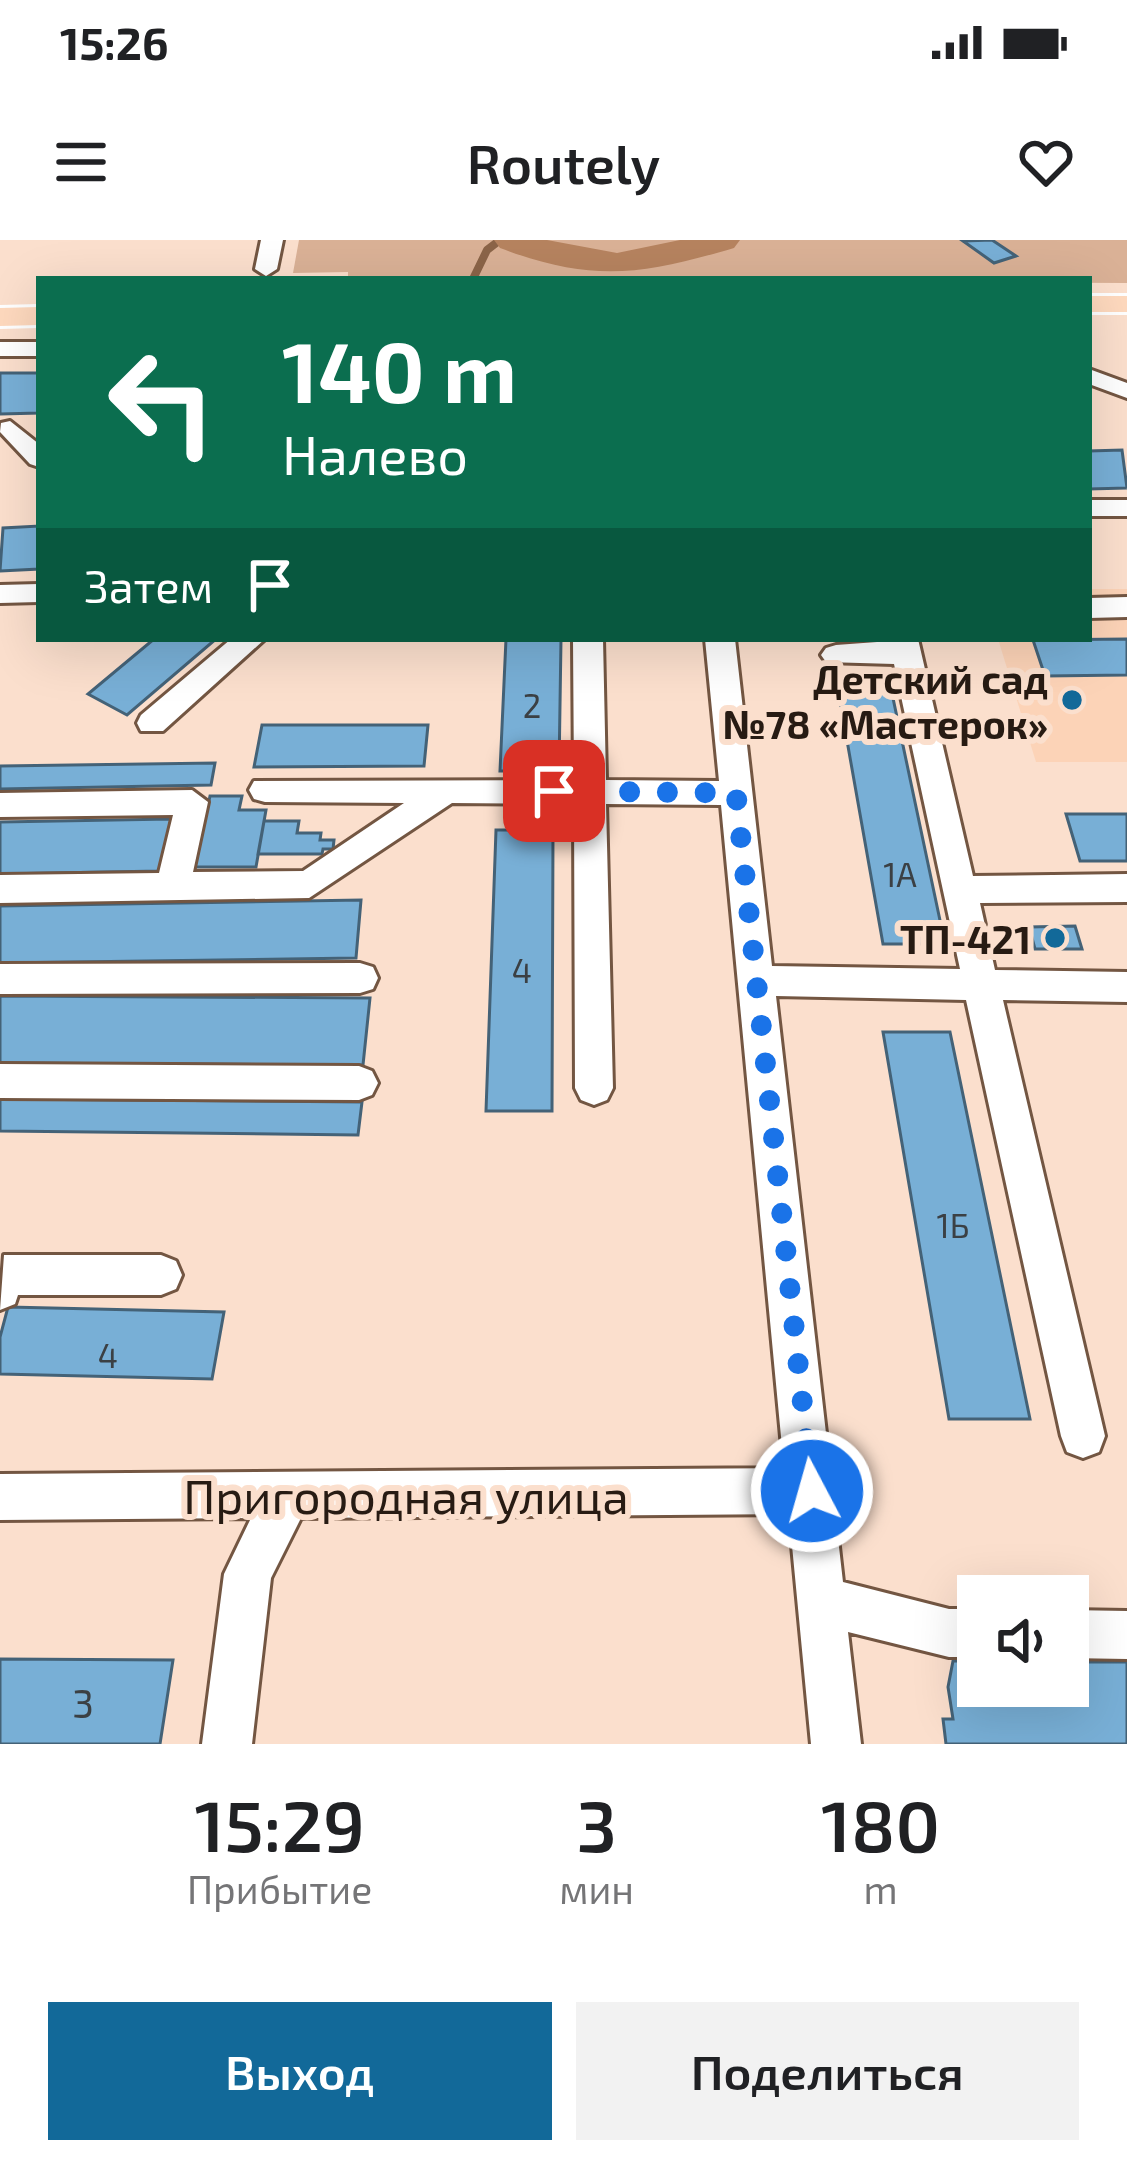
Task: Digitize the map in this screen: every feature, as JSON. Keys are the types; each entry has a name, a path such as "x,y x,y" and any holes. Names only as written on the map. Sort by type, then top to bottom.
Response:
{"main road":[{"path":"1092,304 1127,304"},
{"path":"0,317 36,316"}],"street":[{"path":"266,269 272,240"},
{"path":"0,349 36,349"},
{"path":"1092,377 1127,391"},
{"path":"5,428 36,428"},
{"path":"5,428 36,456"},
{"path":"1092,508 1127,508"},
{"path":"0,594 36,593"},
{"path":"1092,608 1127,607"},
{"path":"152,723 246,642"},
{"path":"588,642 594,1088"},
{"path":"720,642 836,1744"},
{"path":"836,655 904,646 1083,1436"},
{"path":"265,790 736,793"},
{"path":"0,890 309,884 446,791"},
{"path":"0,805 192,802 173,886"},
{"path":"959,890 1127,888"},
{"path":"0,980 360,978"},
{"path":"757,981 1127,987"},
{"path":"0,1081 358,1083"},
{"path":"0,1289 4,1275 161,1275"},
{"name":"Пригородная улица","path":"0,1498 812,1491"},
{"path":"226,1744 248,1574 287,1497"},
{"path":"822,1601 957,1633"},
{"path":"1089,1634 1127,1635"}],"shaded area":[{"path":"299,240 1127,240 1127,283 1092,283 1092,276 293,273"},
{"name":"Детский сад №78 «Мастерок»","path":"1092,589 1127,589 1127,762 1036,762 999,642 1092,642"}],"building":[{"path":"992,240 1016,256 994,263 963,241"},
{"path":"0,373 36,373 36,413 0,414"},
{"path":"1122,450 1127,488 1092,489 1092,451"},
{"path":"36,526 36,569 0,571 3,528"},
{"path":"1127,639 1127,675 1045,676 1034,642"},
{"path":"150,642 212,642 127,715 88,694"},
{"path":"506,642 561,642 559,771 500,771"},
{"path":"837,684 890,684 945,944 883,944"},
{"path":"262,725 428,725 424,766 254,767"},
{"path":"215,763 211,785 0,789 0,766"},
{"path":"210,796 242,796 239,810 266,810 256,867 195,867"},
{"path":"1066,814 1127,814 1127,861 1080,861"},
{"path":"171,819 160,871 0,874 0,822"},
{"path":"264,821 299,821 297,833 321,833 320,840 334,840 333,849 323,849 322,854 258,854"},
{"path":"496,830 553,830 552,1111 486,1111"},
{"path":"361,900 356,958 0,963 0,906"},
{"name":"ТП-421","path":"1075,926 1082,949 1035,949 1029,927"},
{"path":"0,996 370,998 363,1065 0,1063"},
{"path":"883,1032 950,1032 1030,1419 949,1419"},
{"path":"0,1099 362,1102 358,1135 0,1131"},
{"path":"8,1307 224,1312 212,1379 0,1374 0,1337"},
{"path":"0,1659 173,1660 160,1744 0,1744"},
{"path":"953,1661 957,1661 957,1707 1089,1707 1089,1662 1127,1662 1127,1744 946,1744 943,1719 953,1719 948,1687"}],"waterway":[{"path":"474,276 487,250 500,240"},
{"path":"513,240 595,264 639,261 721,240"}],"place":[{"name":"Детский сад №78 «Мастерок»","path":"1072,700"},
{"name":"ТП-421","path":"1055,938"}],"route":[{"path":"554,791 736,793 812,1491"}]}
